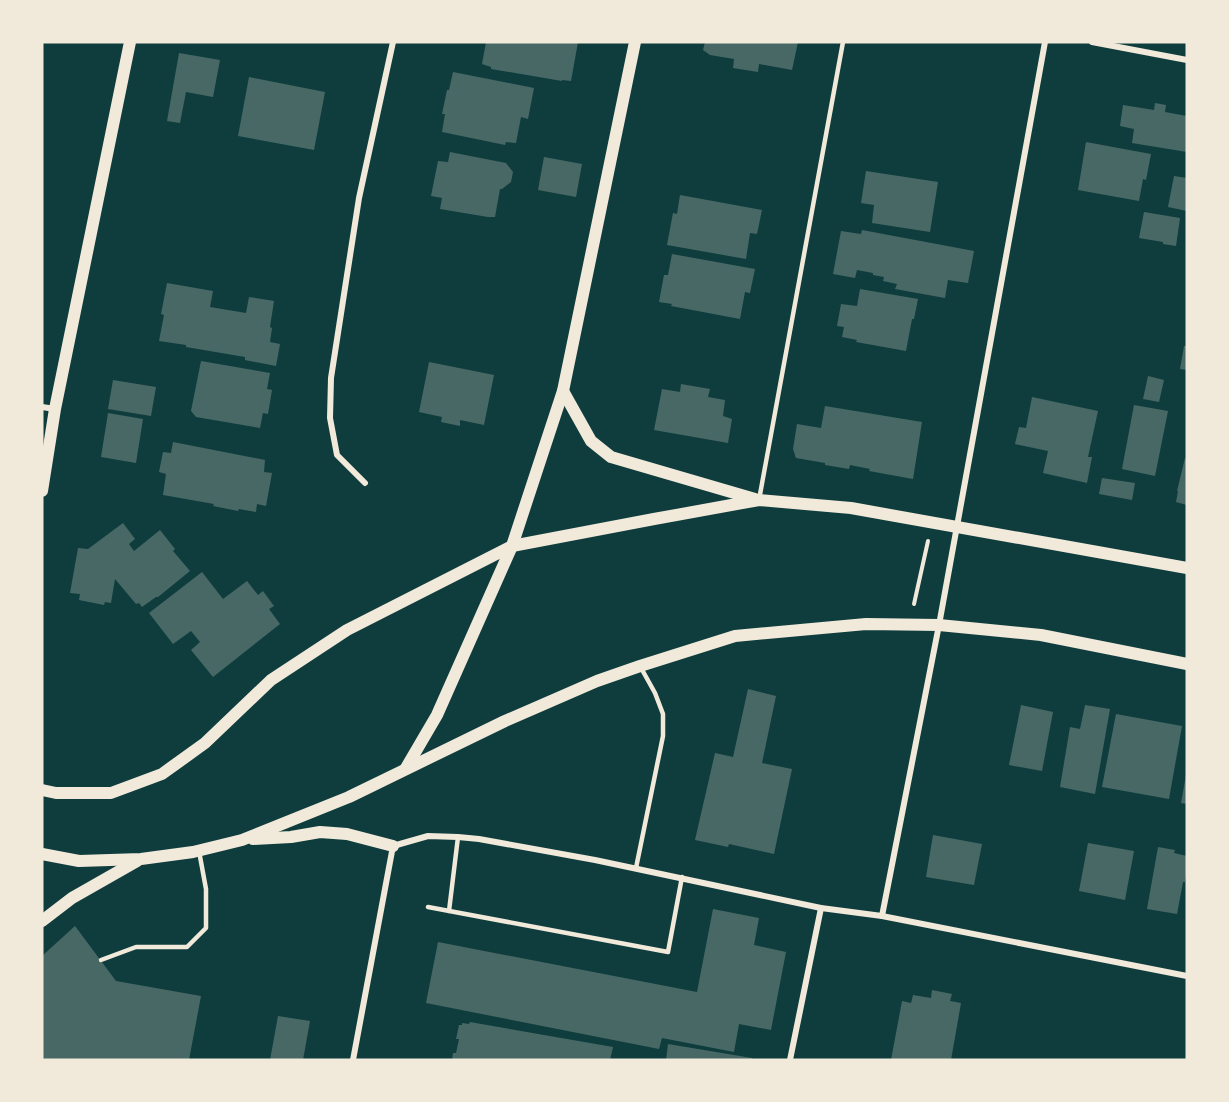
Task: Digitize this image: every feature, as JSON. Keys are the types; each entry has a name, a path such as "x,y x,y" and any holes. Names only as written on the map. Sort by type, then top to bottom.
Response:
{"main road":[{"path":"42,491 55,410 130,42"},
{"path":"405,769 436,715 512,546 563,391 635,42"},
{"path":"563,391 591,441 611,457 759,500 851,508 957,525 1187,568"},
{"path":"42,790 56,793 111,793 162,774 205,743 271,680 347,630 512,546 759,500"},
{"path":"42,854 79,861 141,859 199,851 243,840 350,796 516,716 597,681 735,636 866,624 939,625 1041,635 1187,664"},
{"path":"243,840 291,837 320,832 347,834 393,846"},
{"path":"42,921 72,898 141,859"}],"street":[{"path":"366,483 337,455 330,418 331,378 359,198 393,42"},
{"path":"882,916 939,625 1045,42"},
{"path":"1092,42 1187,60"},
{"path":"42,407 55,410"},
{"path":"353,1060 393,846 428,836 458,837 572,856 682,877 821,908 882,916 1187,976"},
{"path":"790,1060 821,908"}],"lane":[{"path":"759,500 843,42"},
{"path":"636,868 663,736 663,714 655,693 640,666"},
{"path":"449,911 458,837"},
{"path":"101,960 136,947 187,947 206,928 206,889 199,851"},
{"path":"428,907 668,951 682,877"}],"path":[{"path":"914,605 928,540"}],"building":[{"path":"486,42 578,42 571,81 491,69 482,64"},
{"path":"705,42 798,42 792,70 759,64 758,72 733,68 734,59 710,55 703,50"},
{"path":"179,53 220,60 213,97 186,92 180,123 167,121"},
{"path":"453,72 534,88 528,119 521,117 516,143 506,142 505,145 442,132 445,114 442,114"},
{"path":"249,77 325,92 314,150 238,136"},
{"path":"1155,103 1166,105 1165,112 1187,116 1187,152 1132,143 1134,129 1120,126 1123,105 1154,110"},
{"path":"1086,142 1151,154 1139,201 1078,190"},
{"path":"450,152 506,163 513,172 511,182 500,189 495,217 440,209 442,198 431,196 438,161 448,162"},
{"path":"544,157 582,164 576,197 538,190"},
{"path":"866,171 938,182 930,232 872,223 874,205 861,203"},
{"path":"1174,176 1187,178 1187,211 1168,207"},
{"path":"680,195 762,210 757,234 750,233 746,259 667,245 673,213 677,214"},
{"path":"1144,212 1180,218 1176,246 1139,238"},
{"path":"862,230 974,251 968,283 948,280 945,298 895,289 897,284 883,281 884,277 873,275 873,273 857,270 855,278 833,274 841,231 861,234"},
{"path":"672,254 755,269 750,293 745,292 740,319 659,302 664,275 668,275"},
{"path":"167,283 213,291 210,307 246,313 249,297 274,301 270,342 280,344 276,366 245,360 245,357 159,341"},
{"path":"860,289 918,299 906,351 856,342 857,340 842,337 844,327 837,326 841,304 857,306"},
{"path":"1184,346 1187,346 1187,370 1180,369"},
{"path":"201,361 270,373 267,389 272,390 268,414 263,413 260,428 196,417 191,411"},
{"path":"429,362 494,375 484,425 460,420 460,426 441,422 442,417 419,412"},
{"path":"1148,376 1164,380 1159,402 1143,399"},
{"path":"113,380 156,387 151,416 108,409"},
{"path":"681,384 710,389 708,397 725,400 723,416 732,419 728,443 654,430 662,389 680,392"},
{"path":"1032,397 1098,411 1088,457 1092,457 1087,483 1043,473 1048,451 1015,444 1019,427 1026,428"},
{"path":"1134,405 1168,411 1155,476 1122,469"},
{"path":"825,406 922,422 913,479 850,465 849,469 796,458 793,449 797,424 821,428"},
{"path":"108,413 143,419 136,463 101,457"},
{"path":"173,442 265,460 264,472 272,473 266,506 257,504 256,512 239,509 238,511 213,506 214,504 163,495 166,474 159,472 163,452 171,453"},
{"path":"1185,458 1187,459 1187,505 1176,502"},
{"path":"1102,478 1135,483 1132,500 1099,494"},
{"path":"123,523 135,539 129,544 134,551 160,530 175,549 173,551 190,571 142,607 139,603 136,604 115,579 111,603 105,602 104,605 79,600 80,594 70,593 78,548 88,549"},
{"path":"202,572 223,599 247,581 258,595 263,591 274,606 269,609 280,624 213,677 191,650 200,642 191,631 173,644 149,613"},
{"path":"748,689 776,696 762,763 792,769 774,854 729,844 728,847 695,840 715,753 733,757"},
{"path":"1021,705 1053,712 1042,771 1009,765"},
{"path":"1085,705 1110,709 1095,794 1060,787 1070,727 1080,729"},
{"path":"1116,714 1182,726 1169,799 1102,787"},
{"path":"1187,776 1187,804 1181,803"},
{"path":"933,835 982,844 974,885 926,877"},
{"path":"1088,843 1134,851 1125,900 1079,891"},
{"path":"1158,847 1175,850 1174,853 1187,856 1185,882 1183,882 1177,914 1147,909"},
{"path":"713,909 759,918 754,945 786,952 771,1030 739,1024 734,1052 662,1038 659,1049 426,1003 438,942 697,992"},
{"path":"75,926 116,981 201,996 189,1060 42,1060 42,956"},
{"path":"932,990 952,994 950,1001 961,1003 951,1060 891,1060 902,1001 911,1003 913,995 931,998"},
{"path":"278,1016 310,1021 303,1060 270,1060"},
{"path":"470,1022 613,1047 610,1060 452,1060 459,1039 456,1039 459,1025"},
{"path":"668,1044 752,1058 752,1060 666,1060"}]}
